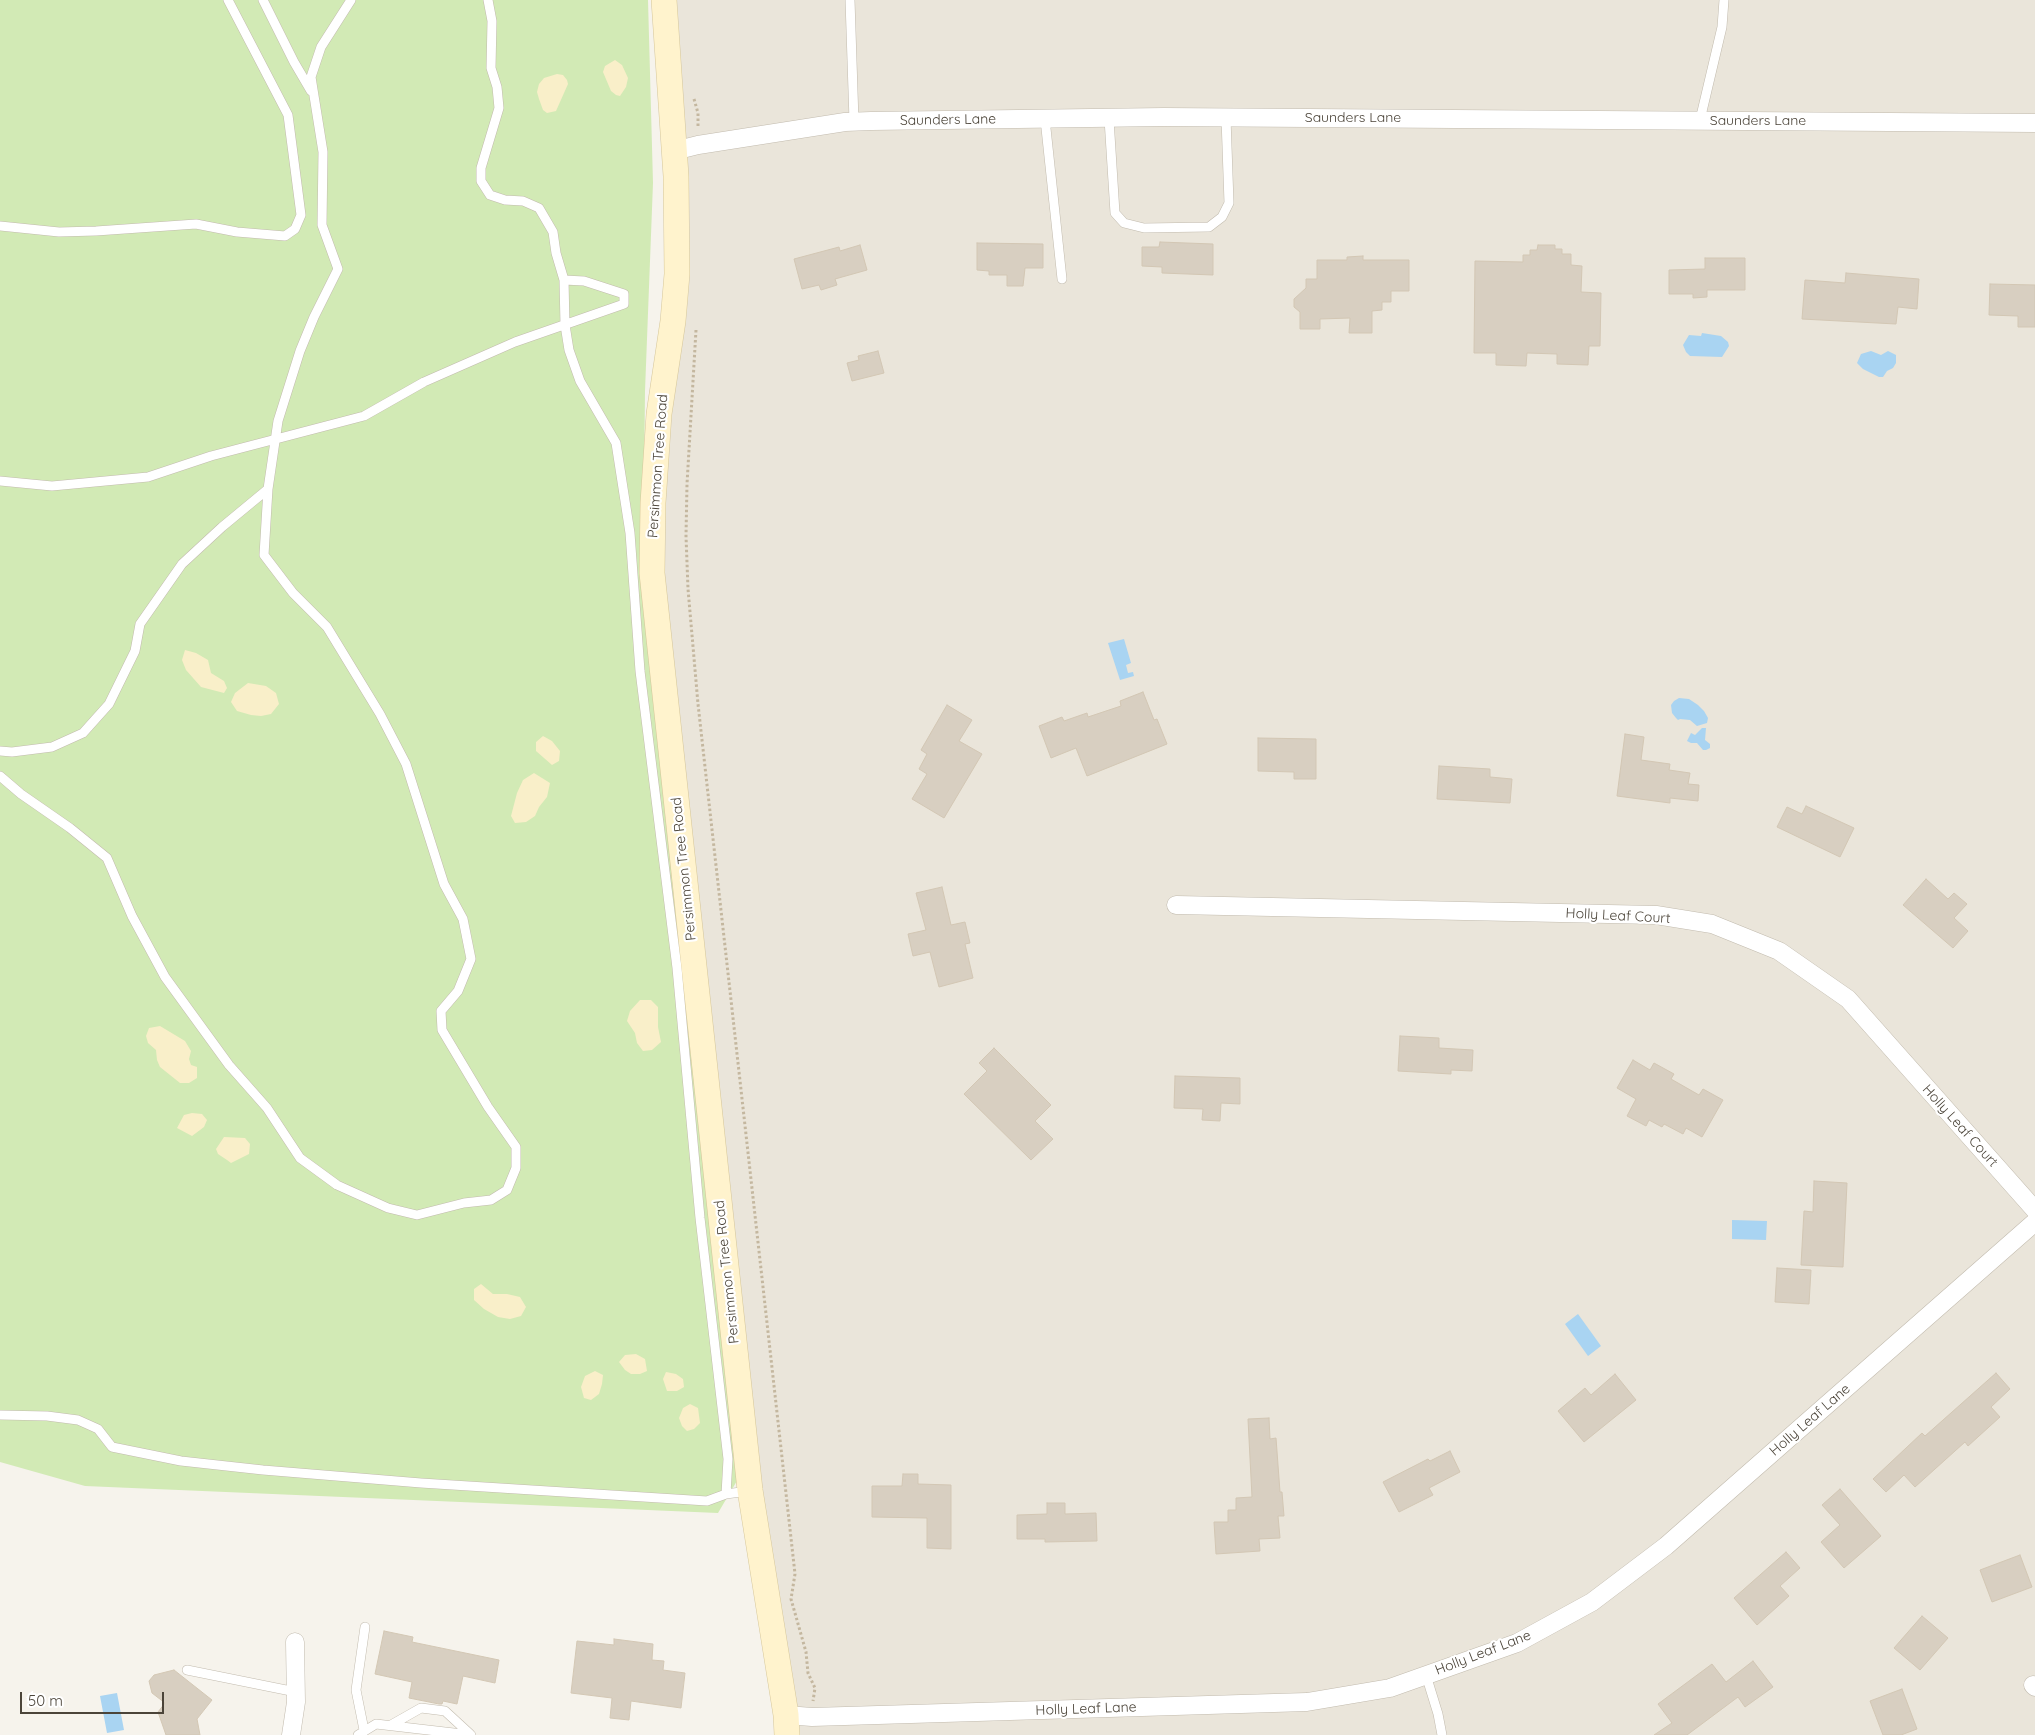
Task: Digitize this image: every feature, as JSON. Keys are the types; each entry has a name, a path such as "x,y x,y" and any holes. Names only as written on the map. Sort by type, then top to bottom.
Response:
{"main road":[{"name":"Persimmon Tree Road","path":"664,0 676,176 677,274 659,414 653,503 652,573 750,1490 786,1725"}],"street":[{"name":"Saunders Lane","path":"674,150 854,121 1164,117 1391,117 2035,123"},
{"name":"Holly Leaf Court","path":"1176,905 1656,915 1712,924 1779,951 1848,998 2035,1210"},
{"name":"Holly Leaf Lane","path":"786,1725 812,1716 1307,1702 1390,1688 1517,1643 1592,1602 1666,1546 2035,1222"},
{"path":"291,1735 296,1692 295,1642"}],"lane":[{"path":"0,226 59,232 196,224 237,232 285,236 295,229 301,215 288,115 228,0"},
{"path":"263,0 294,62 314,95"},
{"path":"0,776 21,794 70,828 107,858 132,916 165,977 229,1065 267,1108 300,1158 337,1184 388,1208 416,1215 464,1203 491,1200 507,1190 516,1168 516,1147 488,1107 442,1030 441,1011 458,991 471,959 462,919 444,884 406,764 380,714 327,627 294,593 264,555 268,489 278,422 300,351 338,269 322,225 323,152 311,77 321,47 350,0"},
{"path":"488,0 492,21 491,68 497,87 499,108 481,168 481,181 490,195 505,200 523,201 539,208 553,232 556,253 564,280 565,325 568,350 580,382 616,443 630,533 640,671 677,968 700,1218 728,1459 726,1494"},
{"path":"850,0 854,121"},
{"path":"1700,120 1722,27 1724,0"},
{"path":"1109,119 1115,213 1124,223 1144,228 1209,227 1222,217 1229,203 1226,118"},
{"path":"1045,119 1062,279"},
{"path":"0,480 52,486 148,477 211,456 364,416 424,382 515,342 624,304 624,294 584,281 564,280"},
{"path":"0,751 52,747 83,733 110,704 135,652 140,624 182,564 222,527 268,489"},
{"path":"0,1415 47,1416 78,1420 98,1429 112,1447 181,1461 263,1470 421,1483 707,1501 726,1494 750,1490"},
{"path":"365,1626 356,1690 361,1732 376,1724 470,1735"},
{"path":"188,1670 296,1692"},
{"path":"1426,1675 1438,1714 1442,1735"},
{"path":"391,1725 421,1708 445,1711 470,1735"}],"path":[{"path":"691,92 698,113 698,145"},
{"path":"696,321 687,484 688,589 700,714 794,1564 795,1581 791,1599 806,1652 808,1673 815,1688 812,1716"}],"shaded area":[{"path":"664,0 2035,0 2035,1735 787,1735 652,573 673,321"}],"green space":[{"path":"0,0 648,0 653,183 645,391 643,582 741,1474 718,1513 85,1486 0,1462"}],"sand":[{"path":"615,60 622,65 628,78 626,87 620,96 611,91 603,72 605,66"},
{"path":"557,74 563,75 568,84 556,111 547,113 543,110 537,92 539,84 544,78"},
{"path":"185,650 196,653 208,660 211,673 224,681 227,688 224,693 201,687 186,670 182,660"},
{"path":"248,683 266,686 276,693 279,704 271,714 261,716 237,711 231,702 235,693"},
{"path":"543,736 552,741 560,751 559,761 552,765 536,751 536,742"},
{"path":"534,773 550,783 547,797 535,816 526,822 515,823 511,816 517,793 523,780"},
{"path":"640,1000 651,1000 658,1007 658,1027 661,1042 652,1050 643,1051 637,1043 635,1033 627,1021 630,1011"},
{"path":"160,1026 185,1041 191,1051 189,1059 191,1065 197,1067 197,1078 189,1083 180,1083 160,1067 156,1050 148,1043 146,1036 149,1028"},
{"path":"192,1113 202,1114 207,1120 204,1127 192,1136 177,1128 184,1115"},
{"path":"224,1137 245,1138 250,1144 249,1154 231,1163 218,1154 216,1149"},
{"path":"481,1284 493,1294 507,1294 520,1297 526,1307 521,1316 510,1319 498,1317 484,1309 474,1300 474,1289"},
{"path":"636,1354 645,1359 647,1371 640,1374 631,1374 619,1362 625,1355"},
{"path":"595,1371 603,1375 602,1384 599,1394 591,1400 584,1398 581,1387 585,1376"},
{"path":"666,1372 676,1374 683,1379 684,1387 677,1391 667,1391 663,1379"},
{"path":"690,1404 698,1408 700,1423 694,1429 687,1431 682,1426 679,1418 683,1408"}],"water":[{"path":"1702,333 1721,336 1728,342 1729,346 1722,357 1690,356 1686,352 1683,345 1689,335 1701,336"},
{"path":"1871,351 1881,355 1888,351 1896,355 1896,363 1883,377 1863,369 1857,363 1861,354"},
{"path":"1124,639 1131,663 1126,665 1128,673 1133,672 1134,676 1120,680 1108,643"},
{"path":"1679,698 1689,699 1698,705 1708,718 1707,723 1697,726 1690,720 1678,720 1672,713 1671,705"},
{"path":"1702,728 1706,728 1705,740 1710,744 1710,748 1706,750 1703,750 1697,743 1687,741 1691,733 1695,735"},
{"path":"1732,1220 1767,1221 1766,1240 1732,1239"},
{"path":"1578,1314 1601,1346 1588,1356 1565,1324"},
{"path":"117,1693 124,1730 107,1733 100,1696"}],"building":[{"path":"1160,242 1213,244 1213,275 1162,273 1162,267 1142,266 1142,247 1159,247"},
{"path":"977,243 1043,244 1043,268 1025,268 1023,286 1007,286 1007,275 989,275 989,271 977,270"},
{"path":"860,245 867,270 835,279 837,285 821,290 819,285 802,289 794,259 839,247 840,251"},
{"path":"1538,245 1555,245 1555,249 1562,249 1562,254 1571,254 1571,265 1582,266 1581,292 1601,293 1600,346 1589,346 1588,365 1557,364 1557,354 1527,353 1526,366 1496,365 1496,353 1474,353 1475,261 1523,262 1523,255 1530,255 1530,250 1537,250"},
{"path":"1363,256 1363,260 1409,260 1409,291 1391,291 1391,302 1382,302 1382,310 1372,311 1372,333 1349,333 1350,318 1320,319 1320,329 1300,329 1300,312 1294,307 1294,299 1306,288 1306,279 1317,279 1317,260 1347,260 1347,257"},
{"path":"1705,258 1745,258 1745,290 1707,290 1707,297 1693,298 1693,294 1669,294 1669,270 1705,269"},
{"path":"1846,273 1919,279 1917,309 1898,307 1896,324 1802,319 1805,280 1845,283"},
{"path":"1990,284 2035,285 2035,327 2018,327 2018,316 1989,315"},
{"path":"878,351 884,373 852,381 847,363 859,360 858,356"},
{"path":"1143,692 1154,720 1157,719 1167,744 1087,776 1076,748 1051,758 1039,726 1062,717 1064,721 1087,713 1088,717 1121,706 1120,701"},
{"path":"947,705 972,720 959,741 982,754 944,818 912,799 927,774 919,769 927,754 921,750"},
{"path":"1625,734 1644,737 1641,760 1670,764 1669,770 1690,773 1688,784 1699,785 1698,801 1670,798 1670,803 1617,796"},
{"path":"1258,738 1316,739 1316,779 1294,779 1294,772 1258,771"},
{"path":"1439,766 1490,769 1490,777 1512,779 1510,803 1437,799"},
{"path":"1806,806 1854,828 1840,857 1777,827 1787,807 1802,814"},
{"path":"1926,879 1948,899 1954,893 1967,904 1954,918 1968,931 1953,948 1903,905"},
{"path":"942,887 951,925 965,922 970,943 965,944 973,978 939,987 930,952 913,956 908,934 926,930 916,893"},
{"path":"1400,1036 1439,1038 1439,1048 1473,1050 1472,1071 1451,1070 1451,1074 1398,1071"},
{"path":"994,1048 1051,1105 1035,1121 1053,1139 1031,1160 964,1094 987,1071 979,1063"},
{"path":"1633,1060 1650,1070 1654,1063 1674,1074 1671,1079 1699,1095 1703,1089 1723,1100 1702,1137 1686,1128 1683,1134 1664,1124 1662,1127 1649,1120 1646,1126 1627,1116 1636,1099 1617,1088"},
{"path":"1175,1076 1240,1078 1240,1104 1221,1103 1220,1121 1202,1120 1203,1109 1174,1108"},
{"path":"1814,1181 1847,1183 1843,1267 1801,1265 1804,1211 1813,1212"},
{"path":"1777,1268 1811,1270 1809,1304 1775,1302"},
{"path":"1996,1373 2010,1389 1991,1407 2000,1417 1968,1446 1965,1442 1915,1487 1904,1475 1886,1492 1873,1479 1922,1433 1925,1436"},
{"path":"1615,1374 1636,1400 1584,1442 1558,1411 1585,1388 1591,1395"},
{"path":"1269,1418 1270,1439 1276,1438 1280,1492 1282,1492 1284,1516 1278,1516 1280,1538 1259,1539 1260,1551 1216,1554 1214,1522 1228,1522 1228,1510 1236,1510 1236,1498 1252,1497 1248,1419"},
{"path":"1450,1451 1460,1472 1429,1488 1433,1495 1399,1512 1383,1482 1428,1459 1430,1461"},
{"path":"903,1474 918,1474 918,1484 951,1485 951,1549 927,1548 927,1518 872,1517 872,1486 902,1486"},
{"path":"1840,1489 1881,1536 1844,1568 1821,1542 1840,1525 1822,1505"},
{"path":"1047,1503 1065,1503 1065,1514 1096,1513 1097,1541 1045,1542 1045,1539 1017,1539 1017,1515 1047,1514"},
{"path":"1786,1552 1800,1568 1780,1586 1789,1596 1757,1625 1734,1598"},
{"path":"2020,1555 2032,1587 1992,1602 1980,1570"},
{"path":"1922,1616 1948,1638 1920,1670 1894,1648"},
{"path":"384,1631 413,1637 412,1642 499,1660 495,1683 463,1676 457,1704 443,1701 442,1704 439,1704 409,1698 412,1682 375,1674"},
{"path":"614,1639 653,1644 652,1660 664,1661 663,1670 685,1673 681,1708 631,1701 629,1720 610,1718 612,1698 571,1693 577,1641 614,1645"},
{"path":"1753,1661 1773,1687 1745,1707 1738,1697 1687,1735 1654,1735 1672,1723 1658,1704 1712,1664 1726,1682"},
{"path":"174,1670 212,1700 197,1719 200,1735 166,1735 158,1712 165,1703 152,1693 149,1681 154,1675"},
{"path":"1902,1689 1917,1729 1901,1735 1883,1735 1870,1701"}]}
